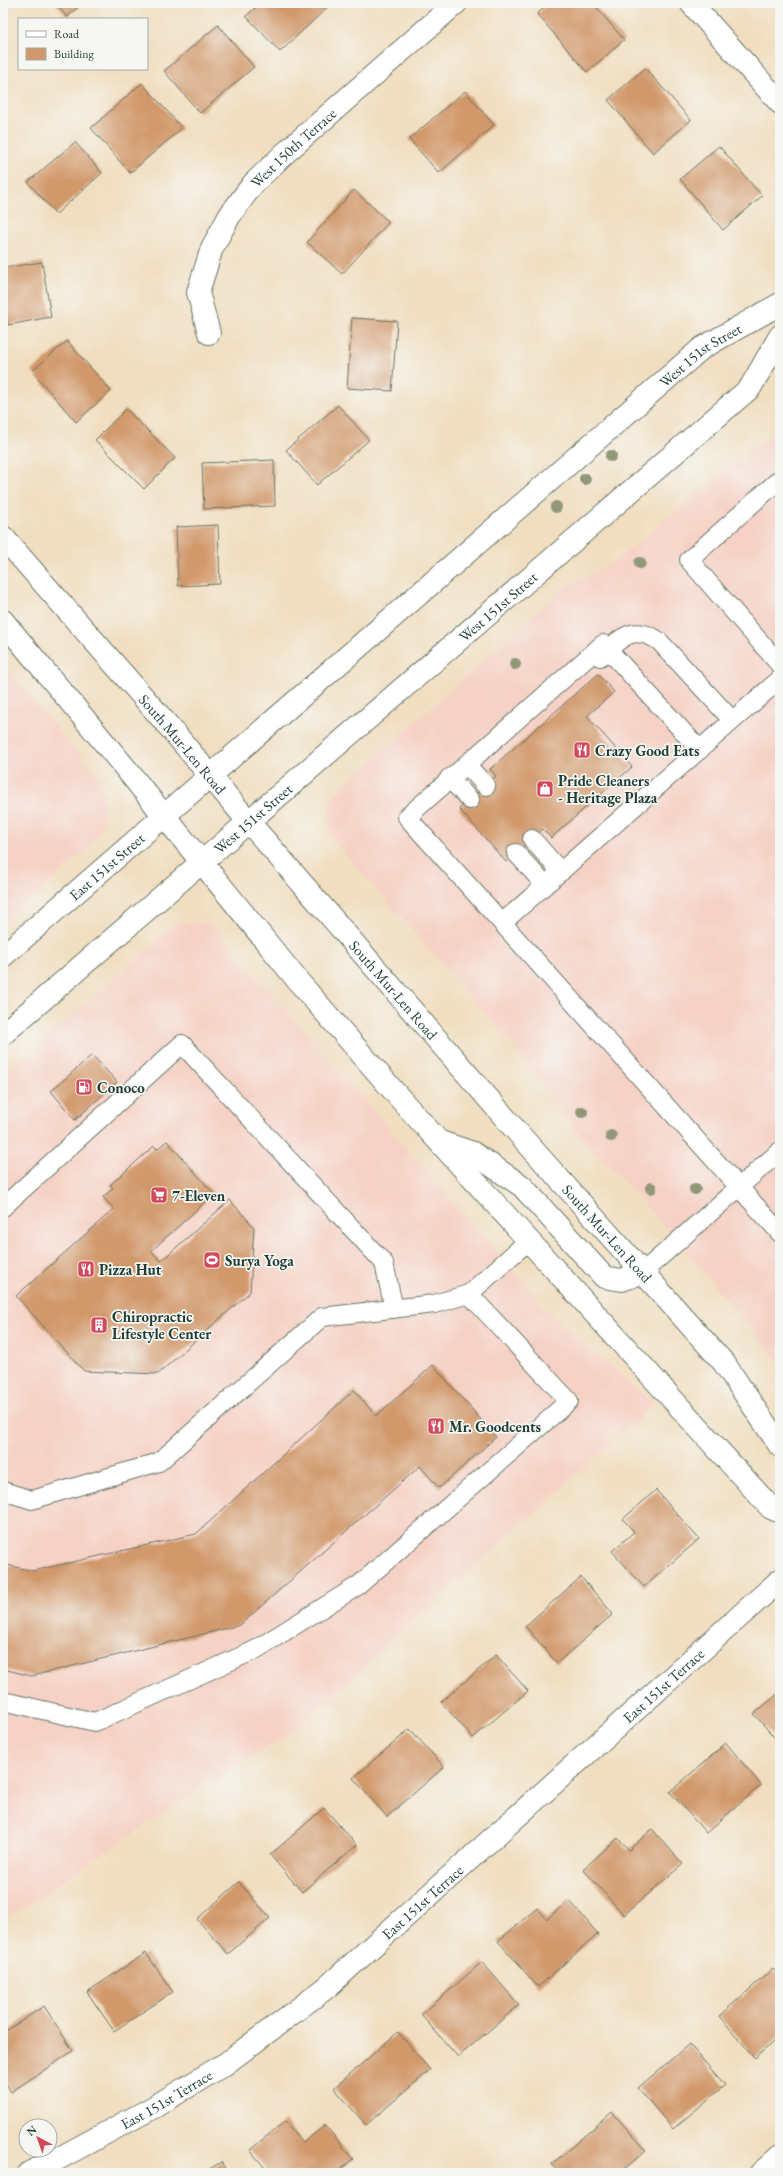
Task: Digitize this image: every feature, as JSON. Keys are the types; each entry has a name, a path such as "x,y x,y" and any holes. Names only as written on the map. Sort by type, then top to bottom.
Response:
{"main road":[{"name":"West 150th Terrace","path":"209,333 198,292 212,248 230,215 253,184 284,154 456,3"},
{"path":"691,3 780,103"},
{"name":"West 151st Street","path":"211,776 702,348 780,304"},
{"name":"West 151st Street","path":"201,863 750,388 780,336"},
{"name":"South Mur-Len Road","path":"3,538 211,776 248,822 519,1134 724,1363 780,1446"},
{"path":"3,621 298,981 528,1241 771,1508 780,1512"},
{"name":"East 151st Street","path":"3,956 211,776"},
{"path":"3,1034 201,863"},
{"path":"439,1141 474,1153 522,1186 604,1277 622,1280 642,1272"},
{"name":"East 151st Terrace","path":"29,2173 54,2162 154,2107 225,2064 326,1988 780,1580"},
{"path":"761,2173 780,2156"}],"lane":[{"path":"780,479 689,560 780,665"},
{"path":"732,720 659,641 648,634 636,633 624,637 608,650 523,726 505,739 493,739 407,817 780,1233"},
{"path":"608,650 700,750"},
{"path":"502,923 780,679"},
{"path":"466,764 486,786"},
{"path":"450,778 470,800"},
{"path":"532,839 561,872"},
{"path":"516,853 545,885"},
{"path":"3,1207 182,1044 384,1263 394,1309"},
{"path":"642,1272 780,1151"},
{"path":"3,1491 32,1500 159,1462 322,1317 434,1304 470,1294 528,1241"},
{"path":"3,1701 95,1722 255,1650 360,1584 569,1401 470,1294"}],"shaded area":[{"path":"780,426 780,1365 772,1353 652,1212 570,1124 517,1050 335,842 330,829 329,810 333,796 562,589 618,559"},
{"path":"3,666 97,775 103,792 105,813 98,835 89,847 3,924"},
{"path":"178,923 210,923 553,1317 654,1404 294,1730 198,1790 3,1921 3,1075"}],"building":[{"path":"55,3 83,3 67,17"},
{"path":"261,3 332,3 280,52 246,16"},
{"path":"549,3 593,3 624,40 587,72 537,14"},
{"path":"218,25 254,67 200,113 164,71"},
{"path":"645,68 691,120 653,153 608,100"},
{"path":"142,83 182,128 130,173 91,128"},
{"path":"465,91 494,125 439,173 409,139"},
{"path":"75,142 102,173 56,214 28,182"},
{"path":"719,146 762,196 723,230 680,179"},
{"path":"354,190 389,222 342,274 307,242"},
{"path":"42,262 51,317 8,325 3,296 3,268"},
{"path":"352,318 397,321 392,391 347,388"},
{"path":"67,341 111,391 76,422 32,371"},
{"path":"338,405 369,440 317,485 286,450"},
{"path":"126,409 175,458 144,489 95,440"},
{"path":"274,460 275,506 204,509 202,463"},
{"path":"218,525 220,584 178,586 176,527"},
{"path":"598,674 614,692 587,716 632,767 551,838 543,829 506,862 459,809 496,776 490,769"},
{"name":"Conoco","path":"92,1055 117,1082 75,1120 51,1091"},
{"path":"167,1141 214,1194 151,1251 161,1261 230,1200 254,1227 250,1292 158,1374 84,1371 16,1296 114,1209 103,1197 113,1188 110,1185 154,1146 157,1149"},
{"path":"433,1365 496,1437 439,1488 420,1466 240,1625 32,1676 3,1669 3,1564 33,1571 196,1534 354,1390 376,1416"},
{"path":"656,1490 699,1539 644,1587 612,1551 634,1532 623,1519"},
{"path":"581,1577 613,1614 557,1663 525,1626"},
{"path":"496,1655 528,1691 473,1738 441,1702"},
{"path":"780,1692 780,1744 754,1714"},
{"path":"410,1729 444,1767 387,1817 353,1778"},
{"path":"726,1743 761,1785 706,1833 670,1792"},
{"path":"324,1808 357,1845 302,1892 270,1855"},
{"path":"652,1829 683,1864 624,1915 583,1869 618,1838 629,1850"},
{"path":"239,1882 270,1918 228,1954 197,1919"},
{"path":"569,1900 598,1934 538,1987 498,1941 537,1908 547,1919"},
{"path":"146,1953 173,1992 114,2031 87,1992"},
{"path":"482,1962 519,2005 458,2057 421,2015"},
{"path":"773,1969 780,1976 780,2036 755,2058 719,2016"},
{"path":"44,2006 73,2051 11,2092 3,2079 3,2033"},
{"path":"398,2032 430,2070 366,2125 334,2088"},
{"path":"689,2044 725,2085 673,2129 638,2088"},
{"path":"612,2112 646,2150 620,2173 560,2173 552,2164"},
{"path":"285,2121 303,2143 325,2125 353,2159 336,2173 269,2173 250,2150"},
{"path":"221,2162 228,2173 203,2173"}],"place":[{"name":"Crazy Good Eats","path":"582,750"},
{"name":"Pride Cleaners - Heritage Plaza","path":"545,789"},
{"name":"Conoco","path":"84,1087"},
{"name":"7-Eleven","path":"159,1195"},
{"name":"Surya Yoga","path":"212,1260"},
{"name":"Pizza Hut","path":"86,1269"},
{"name":"Chiropractic Lifestyle Center","path":"99,1325"},
{"name":"Mr. Goodcents","path":"436,1426"}]}
